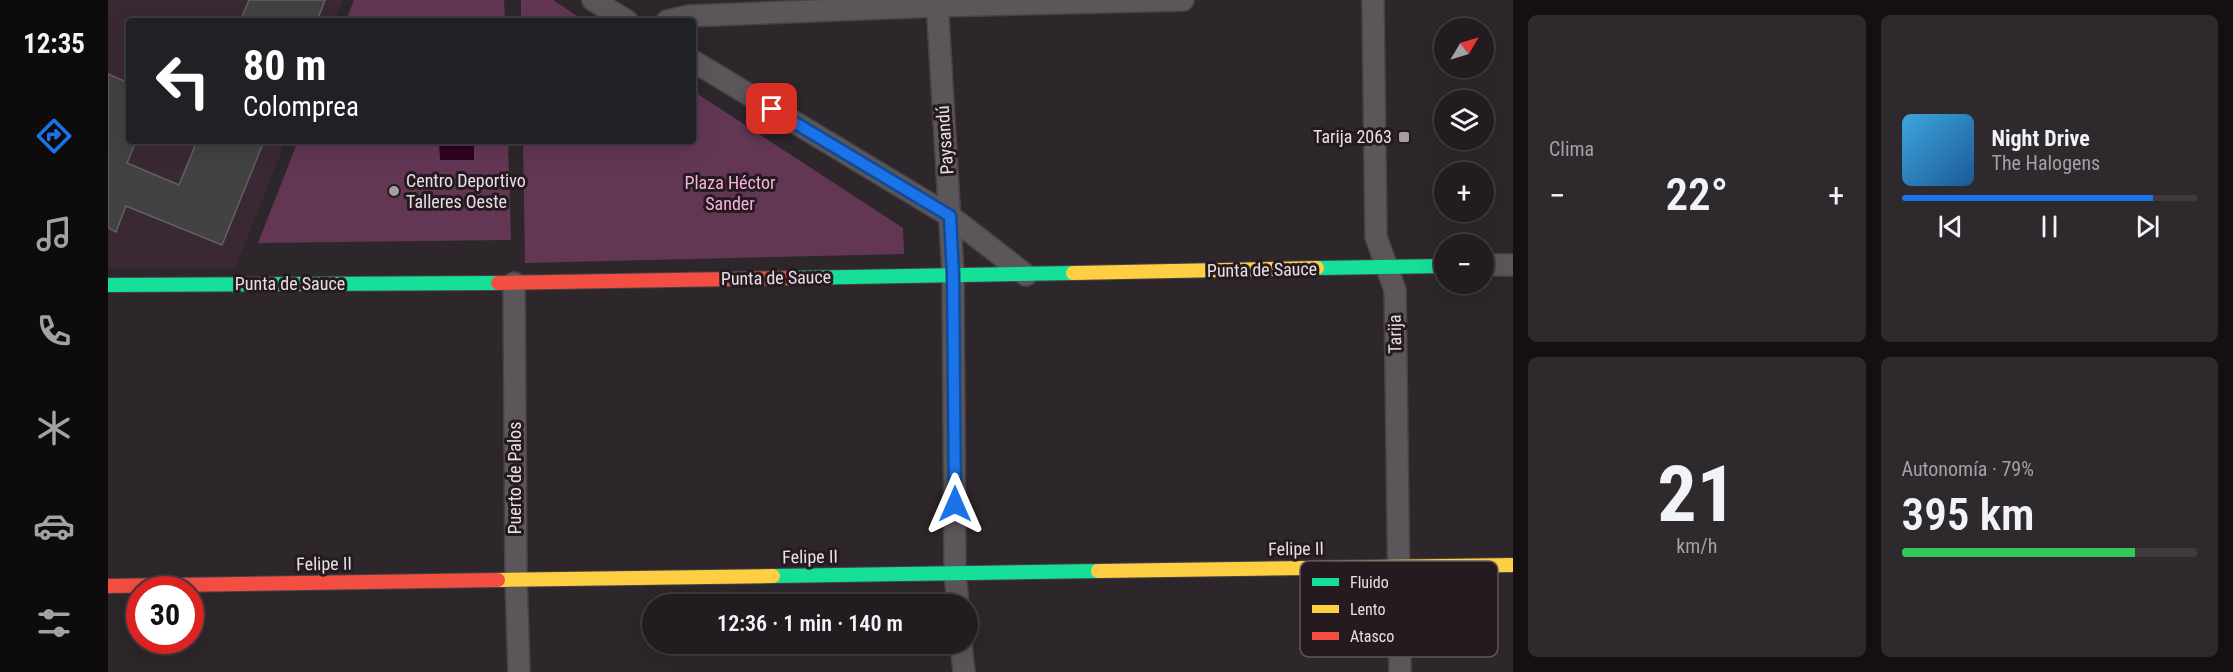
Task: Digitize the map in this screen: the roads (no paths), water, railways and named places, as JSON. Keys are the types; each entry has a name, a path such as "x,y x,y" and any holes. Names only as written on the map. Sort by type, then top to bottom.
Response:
{"street":[{"path":"593,0 622,18"},
{"path":"680,18 937,3 1183,0"},
{"name":"Tarija","path":"1373,0 1376,237 1395,290 1397,561"},
{"name":"Paysandú","path":"937,3 953,274 957,594"},
{"path":"696,63 950,216 1026,275"},
{"path":"1494,266 1513,265"},
{"name":"Punta de Sauce","path":"108,285 514,283 1434,266"},
{"name":"Puerto de Palos","path":"514,283 519,672"},
{"name":"Felipe II","path":"108,586 1300,568"},
{"path":"962,654 964,672"},
{"name":"Tarija","path":"1400,657 1400,672"}],"place":[{"name":"Tarija 2063","path":"1404,137"},
{"name":"Centro Deportivo Talleres Oeste","path":"394,191"}],"park label":[{"name":"Plaza Héctor Sander","path":"730,193"}]}
